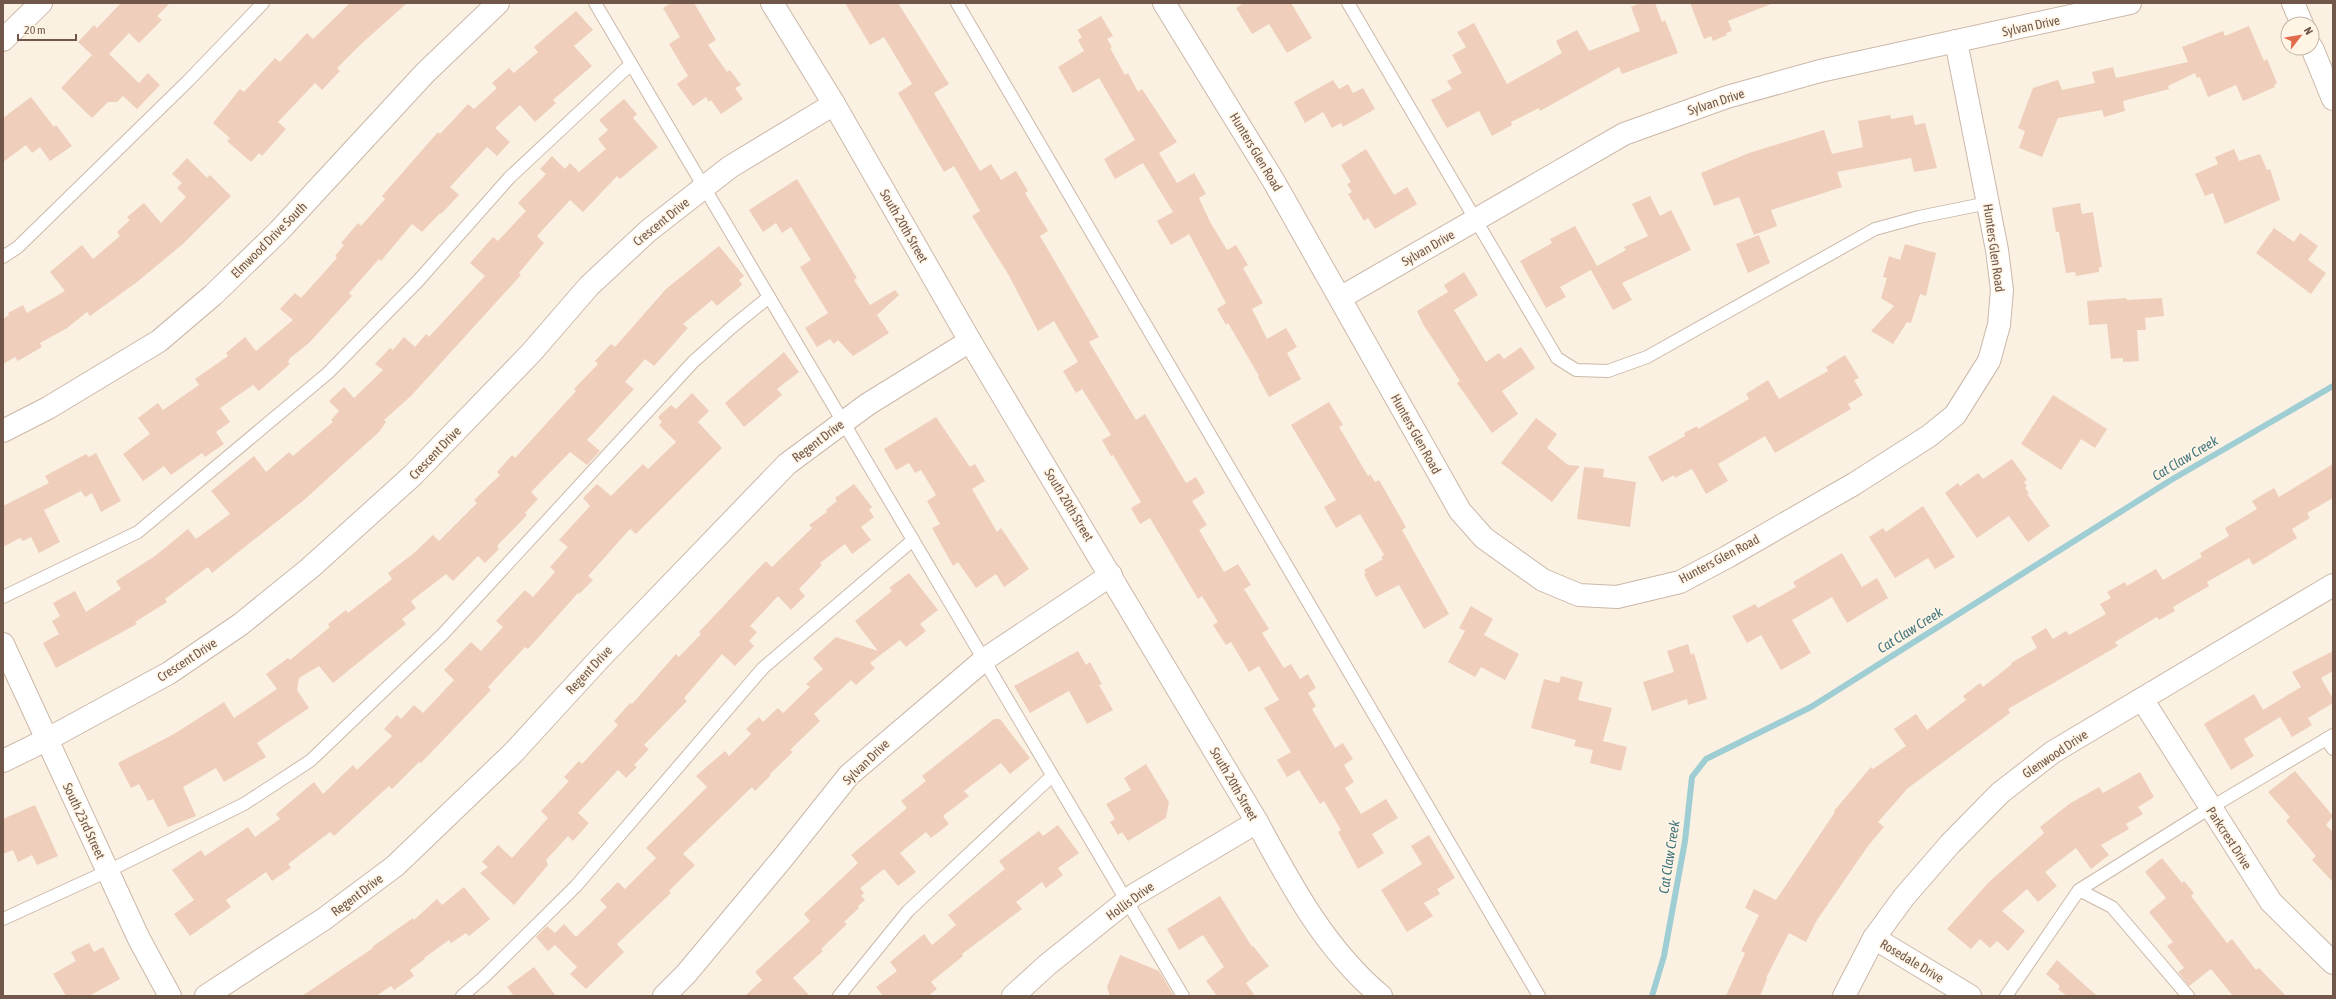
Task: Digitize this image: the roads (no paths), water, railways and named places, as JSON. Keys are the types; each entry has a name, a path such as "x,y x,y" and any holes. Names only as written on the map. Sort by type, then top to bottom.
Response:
{"street":[{"path":"3,40 41,3"},
{"name":"Elmwood Drive South","path":"3,432 48,408 159,341 213,295 279,231 425,73 498,3"},
{"name":"South 20th Street","path":"772,3 834,104 970,341 1257,822 1300,901 1333,947 1381,996"},
{"name":"Hunters Glen Road","path":"1164,3 1273,180 1460,511 1484,538 1543,580 1579,595 1617,596 1680,582 1727,557 1860,480 1929,436 1955,415 1989,361 1999,325 2002,290 1988,203 1956,41"},
{"name":"Sylvan Drive","path":"1340,298 1624,134 1727,97 1820,71 2130,3"},
{"path":"2293,3 2299,16"},
{"path":"2315,56 2333,99"},
{"name":"Crescent Drive","path":"3,761 46,740 170,672 241,624 310,568 414,475 531,353 589,286 648,231 730,167 834,104"},
{"name":"Regent Drive","path":"206,996 324,919 396,866 513,752 613,645 787,464 868,404 970,341"},
{"name":"Sylvan Drive","path":"664,996 686,974 782,859 849,775 984,659 1111,575"},
{"name":"Glenwood Drive","path":"1844,996 1874,938 1904,897 1950,844 2000,793 2053,752 2333,585"},
{"name":"South 23rd Street","path":"3,644 139,939 170,996"},
{"name":"Parkcrest Drive","path":"2142,699 2271,902 2333,963"},
{"name":"Hollis Drive","path":"1013,996 1047,965 1126,902 1257,822"},
{"name":"Rosedale Drive","path":"1874,938 1970,996"}],"lane":[{"path":"3,257 35,230 188,81 263,3"},
{"path":"595,3 984,659 1126,902 1184,996"},
{"path":"956,3 1539,996"},
{"path":"1348,3 1557,358 1576,370 1608,371 1647,357 1876,229 1919,217 1988,203"},
{"path":"3,597 138,532 328,373 418,281 510,177 631,64"},
{"path":"3,919 108,871 244,804 310,761 443,634 693,362 732,327 769,297"},
{"path":"462,996 484,977 576,886 763,668 913,540"},
{"path":"2006,996 2078,890 2210,808 2330,741"},
{"path":"839,996 908,912 1052,776"},
{"path":"2078,890 2112,907 2188,996"}],"waterway":[{"name":"Cat Claw Creek","path":"1652,996 1664,956 1685,841 1692,777 1706,759 1811,707 2171,480 2333,386"}]}
